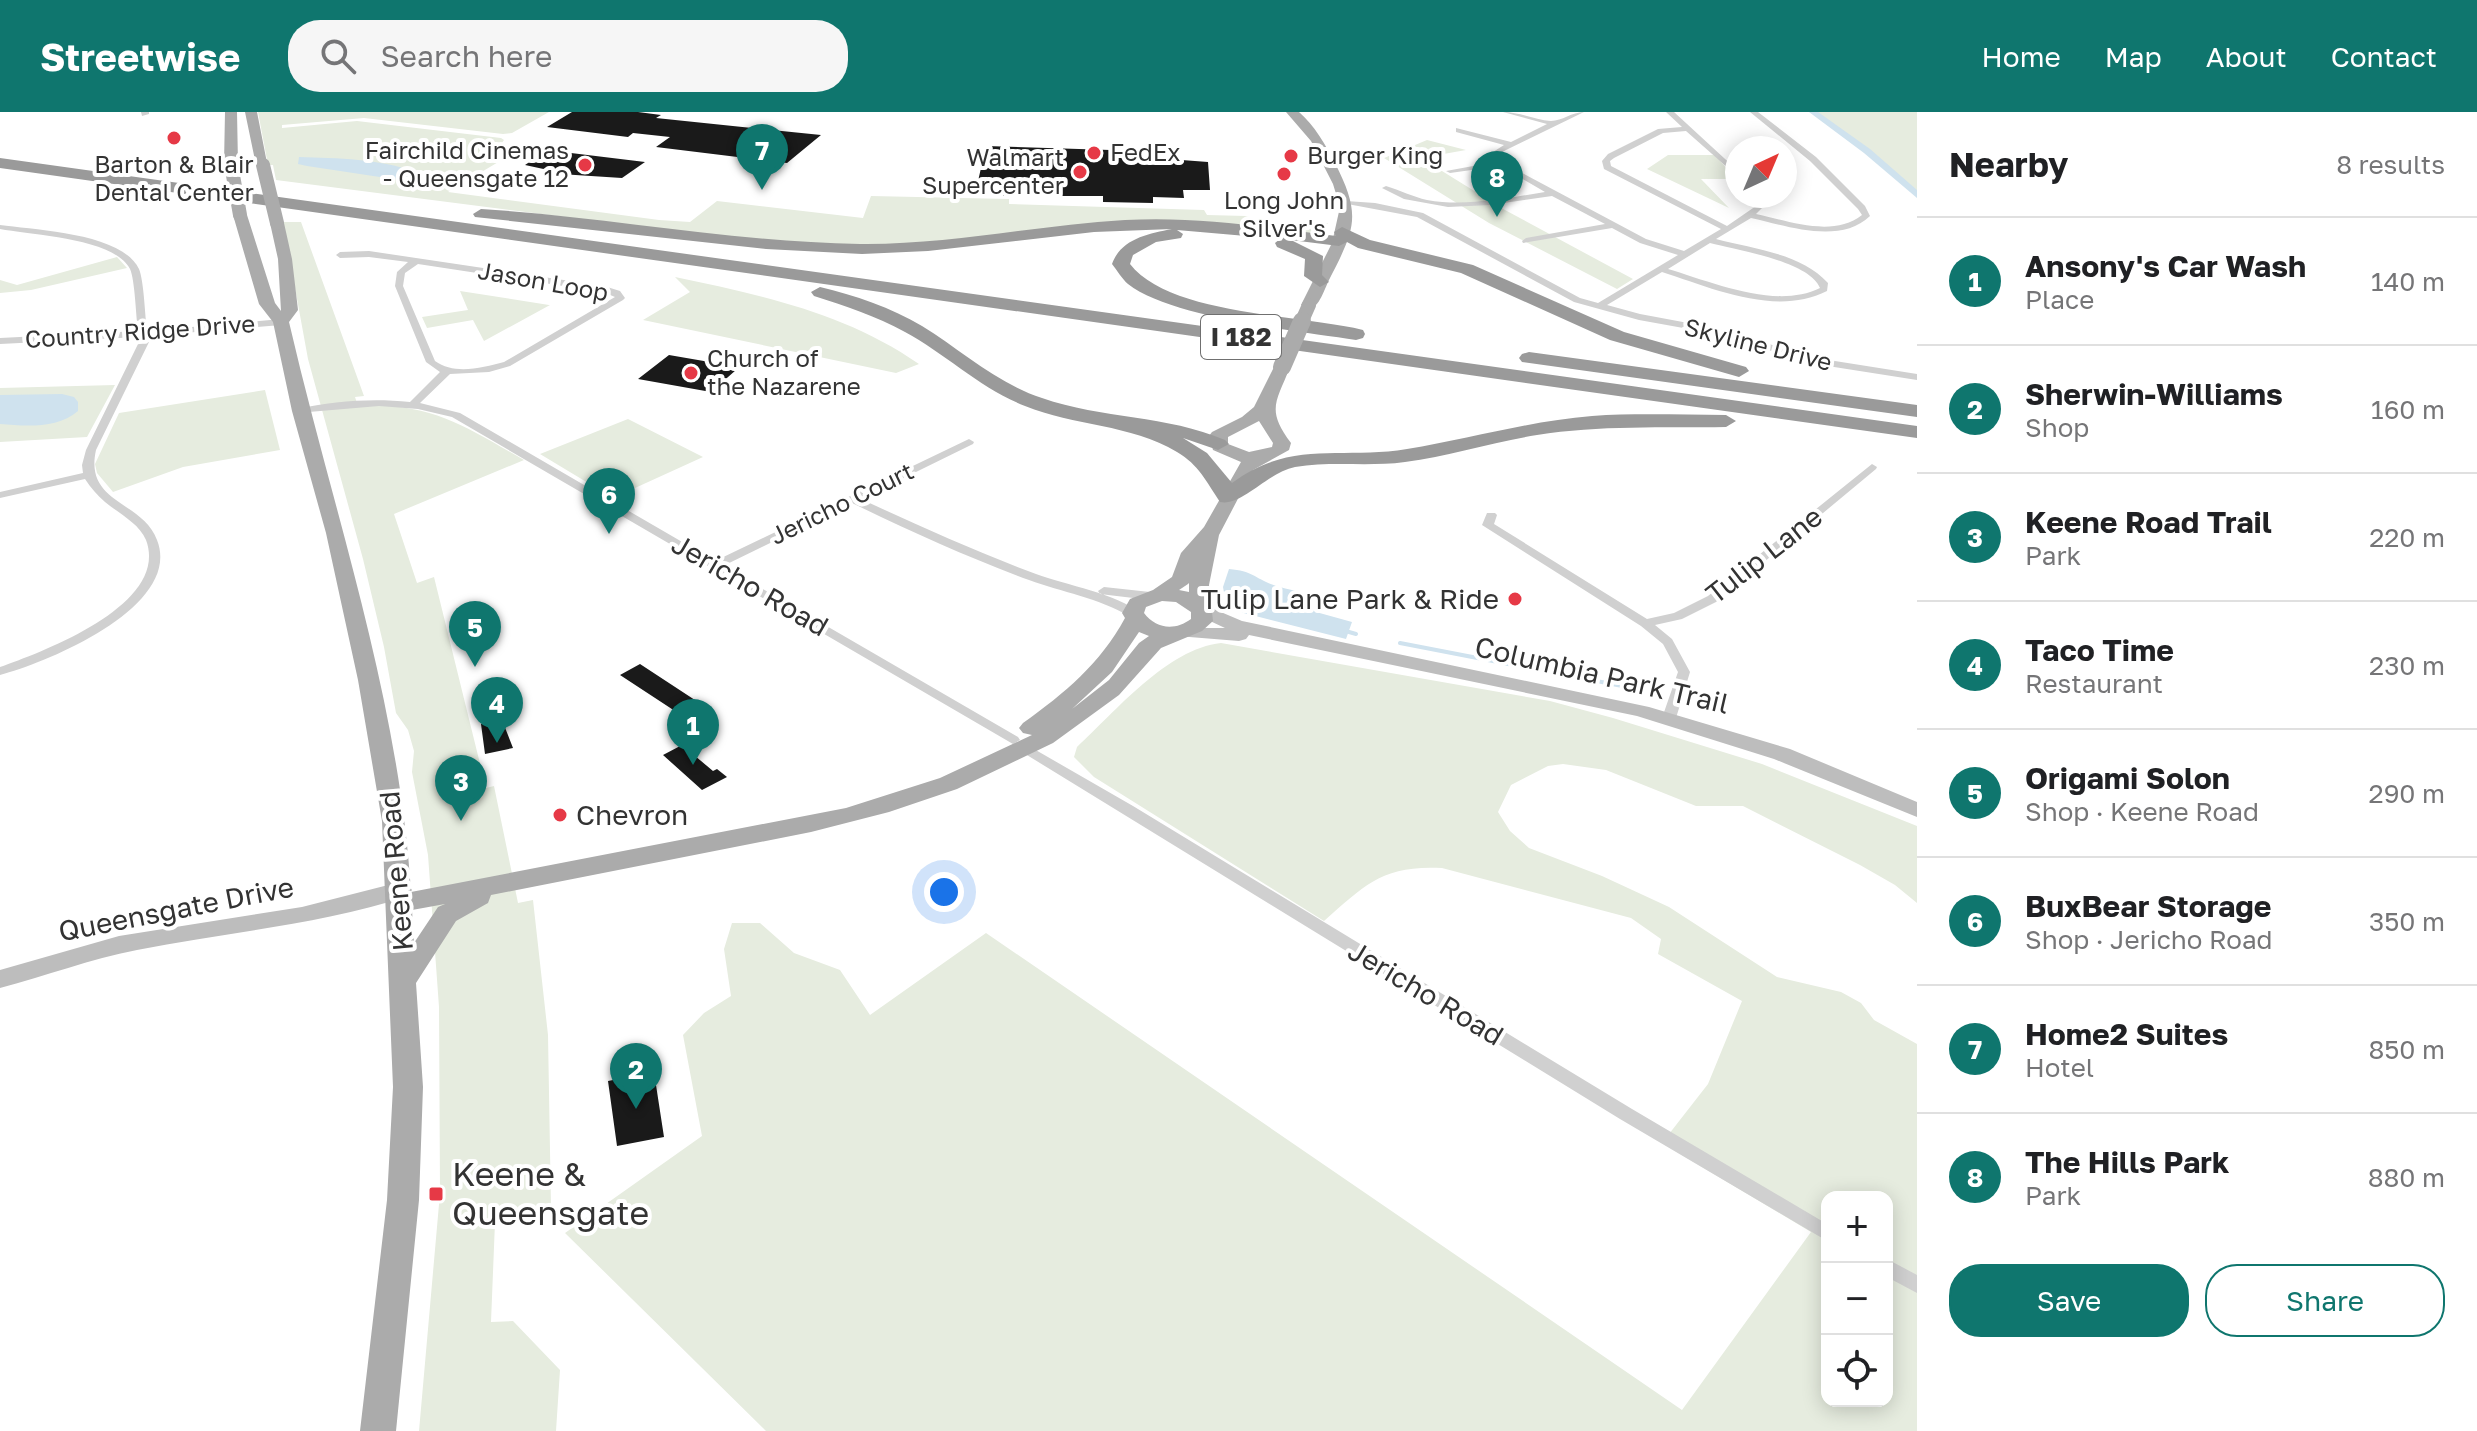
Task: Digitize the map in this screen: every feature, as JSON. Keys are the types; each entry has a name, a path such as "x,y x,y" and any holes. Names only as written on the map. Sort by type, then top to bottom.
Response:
{"highway":[{"name":"I 182","path":"0,148 1917,411"},
{"name":"I 182","path":"0,163 1917,432"},
{"path":"481,214 828,248 942,246 1113,226 1157,224 1340,237 1458,266 1602,331 1674,354 1772,379 1917,403"},
{"path":"1320,282 1313,276 1315,259 1308,252 1277,242 1223,232 1182,233 1151,238 1125,252 1121,264 1133,282 1166,297 1238,314 1356,334"},
{"path":"564,242 760,278 839,297 912,328 990,380 1032,402 1066,413 1192,433 1220,447"},
{"path":"1126,424 1164,436 1195,453 1217,472 1228,497 1256,474 1277,465 1305,459 1420,453 1553,427 1631,420 1745,422 1917,440"},
{"path":"1267,456 1306,453 1368,458"}],"main road":[{"path":"231,118 245,125 249,137 256,138 251,112"},
{"path":"1228,497 1227,460 1218,436 1265,408 1340,237 1346,203 1317,140 1292,112"},
{"name":"Keene Road","path":"231,118 231,164 240,215 267,304 281,322 301,411 357,619 385,760 400,896 408,1087 403,1200 378,1431"},
{"name":"Keene Road","path":"256,138 285,259 290,310 281,322"},
{"path":"1200,608 1199,587 1209,535 1228,497 1245,467 1282,445 1269,427 1265,408"},
{"path":"1220,447 1238,456 1267,456"},
{"path":"1155,595 1181,580 1191,553 1209,535"},
{"path":"1155,595 1182,597 1200,608"},
{"name":"Queensgate Drive","path":"0,979 123,944 271,922 855,800 940,772 1020,744 1110,664 1134,616 1137,603 1155,595"},
{"name":"Queensgate Drive","path":"400,896 511,883 837,818 943,786 1020,744 1118,684 1148,645 1202,621 1200,608"},
{"name":"Columbia Park Trail","path":"1200,608 1231,625 1568,693 1669,718 1808,764 1917,810"},
{"path":"1134,616 1155,631 1179,633"},
{"name":"Columbia Park Trail","path":"1179,633 1309,642"},
{"path":"405,978 447,914 511,883"}],"street":[{"path":"1507,112 1554,124"},
{"path":"1580,112 1497,152 1497,160 1652,245 1684,254"},
{"path":"1670,112 1725,162"},
{"path":"1750,215 1821,228 1848,227 1866,216 1862,208 1819,165 1754,112"},
{"path":"1689,128 1657,133 1611,156 1606,161 1607,167 1727,229"},
{"path":"1459,130 1511,144"},
{"path":"1450,171 1501,164"},
{"path":"1386,188 1408,198 1455,207 1555,193"},
{"name":"Skyline Drive","path":"1346,203 1375,205 1417,214 1562,294 1600,306 1639,317 1712,330 1815,361 1917,377"},
{"path":"1600,306 1758,208"},
{"path":"1526,241 1613,225"},
{"path":"0,227 86,240 123,255 135,270 144,342 87,459 87,475 94,487 147,531 154,543 154,567 131,601 100,627 53,652 0,671"},
{"path":"1660,269 1770,298 1801,299 1824,289 1819,276 1804,267 1708,240"},
{"name":"Jason Loop","path":"340,255 369,254 604,289 619,295 614,303 507,364 468,372 447,371"},
{"path":"413,404 447,371 431,362 399,286 401,272 416,261"},
{"name":"Country Ridge Drive","path":"0,341 144,334 281,322"},
{"name":"Jericho Road","path":"301,411 354,402 413,404 443,410 467,420 1173,834 1301,917 1678,1147 1821,1230"},
{"name":"Jericho Court","path":"716,565 969,442"},
{"name":"Tulip Lane","path":"1645,623 1678,616 1712,599 1872,467"},
{"path":"0,495 87,475"},
{"path":"853,499 929,535 1056,585 1110,599 1134,616"},
{"path":"1491,515 1488,525 1645,623 1668,642 1684,672 1669,718"},
{"path":"1029,573 1103,591 1155,595"},
{"path":"1893,1271 1917,1285"}],"shaded area":[{"path":"258,112 549,112 512,133 503,134 364,118 282,125 282,128 357,121 501,138 504,140 495,152 500,161 448,192 659,220 690,222 717,201 863,218 871,196 1009,199 1009,204 1204,210 1207,215 1246,216 1286,225 1328,223 1321,230 1305,234 1200,222 888,246 793,243 667,230 276,180 273,165 268,165"},
{"path":"1813,112 1917,112 1917,195 1867,151"},
{"path":"1427,140 1466,150 1421,158 1505,210 1633,279 1617,289 1489,223 1384,158"},
{"path":"1668,155 1715,155 1725,166 1725,179 1701,179 1725,206 1647,169"},
{"path":"283,222 301,222 364,396 355,397 358,406 427,412 464,427 524,460 394,514 417,583 434,577 486,788 494,786 518,903 533,900 548,1035 551,1208 541,1214 495,1222 491,1322 513,1321 560,1370 556,1431 419,1431 440,1193 439,1007 428,855 412,772 414,751 408,730 396,713 363,559 308,359"},
{"path":"117,257 127,268 31,290 0,293 0,280 17,285"},
{"path":"675,277 802,308 862,331 919,364 896,373 643,320 690,292"},
{"path":"460,291 550,305 484,341 473,320 427,328 422,317 468,310"},
{"path":"115,385 87,437 0,442 0,388"},
{"path":"265,390 280,450 183,467 113,492 97,473 95,464 119,413"},
{"path":"628,419 703,457 613,498 540,454"},
{"path":"1221,643 1550,701 1762,764 1917,826 1917,903 1895,885 1860,865 1743,806 1696,806 1606,770 1563,764 1548,766 1511,785 1498,812 1510,831 1529,848 1602,876 1669,907 1777,977 1841,992 1861,1003 1874,1020 1917,1044 1917,1431 766,1431 565,1233 702,1136 683,1035 704,1013 731,996 724,949 732,923 760,923 794,953 840,970 870,1015 986,933 1682,1410 1811,1232 1662,1143 1708,1084 1742,1001 1658,954 1661,939 1631,918 1442,868 1390,874 1364,887 1324,921 1094,777 1074,757 1077,747 1125,700 1181,657"}],"water":[{"path":"299,157 373,162 416,172 416,175 393,179 307,166 298,164"},
{"path":"62,394 74,397 78,402 78,411 70,417 41,425 0,424 0,395"},
{"path":"1229,569 1312,598 1307,606 1316,612 1352,622 1346,639 1236,611 1226,604 1223,587"}],"building":[{"path":"572,112 638,112 661,115 656,118 821,135 787,163 656,147 670,137 633,133 628,137 547,127"},
{"name":"Walmart Supercenter","path":"986,146 1142,151 1142,157 1208,162 1210,190 1183,190 1184,198 1153,197 1153,203 1103,202 1103,196 1003,196 1004,190 976,190"},
{"name":"Fairchild Cinemas - Queensgate 12","path":"546,151 645,162 622,178 560,174 525,165"},
{"name":"Church of the Nazarene","path":"669,355 727,365 724,368 736,370 711,392 638,379"},
{"path":"640,664 701,704 681,715 620,675"},
{"path":"502,720 513,748 485,754 481,724"},
{"path":"682,745 713,771 717,769 727,777 702,790 663,755"},
{"path":"654,1072 664,1137 617,1146 608,1081"}],"waterway":[{"path":"1813,112 1867,151 1917,195"},
{"path":"1349,632 1356,634"},
{"path":"1400,643 1643,690"}],"place":[{"name":"Barton & Blair Dental Center","path":"174,138"},
{"name":"FedEx","path":"1094,153"},
{"name":"Burger King","path":"1291,156"},
{"name":"Fairchild Cinemas - Queensgate 12","path":"585,165"},
{"name":"Walmart Supercenter","path":"1080,172"},
{"name":"Long John Silver's","path":"1284,174"},
{"name":"Home2 Suites","path":"762,190"},
{"name":"The Hills Park","path":"1497,217"},
{"name":"Church of the Nazarene","path":"691,373"},
{"name":"BuxBear Storage","path":"609,534"},
{"name":"Tulip Lane Park & Ride","path":"1515,599"},
{"name":"Origami Solon","path":"475,667"},
{"name":"Taco Time","path":"497,743"},
{"name":"Ansony's Car Wash","path":"693,765"},
{"name":"Chevron","path":"560,815"},
{"name":"Keene Road Trail","path":"461,821"},
{"name":"Sherwin-Williams","path":"636,1109"},
{"name":"Keene & Queensgate","path":"436,1194"}]}
